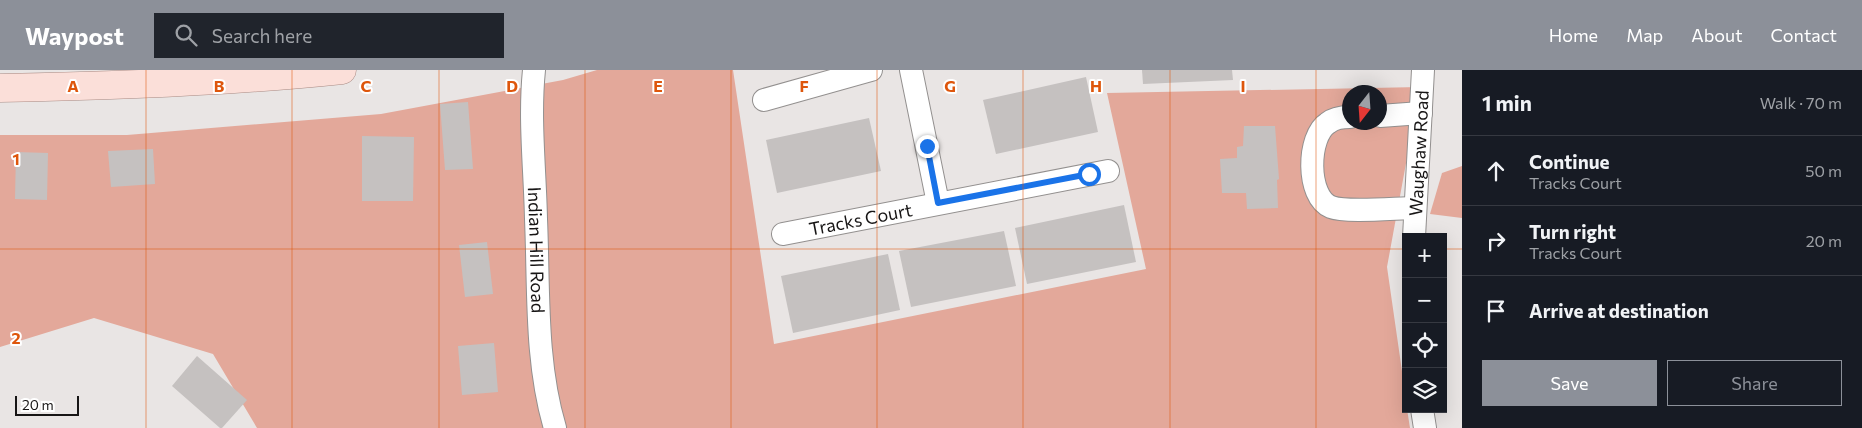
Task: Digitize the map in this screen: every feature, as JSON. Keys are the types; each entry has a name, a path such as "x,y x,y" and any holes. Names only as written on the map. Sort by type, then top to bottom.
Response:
{"main road":[{"path":"0,88 112,86 257,79 342,70"}],"street":[{"name":"Indian Hill Road","path":"534,70 533,112 540,345 549,409 555,428"},
{"path":"764,100 871,70"},
{"path":"911,70 938,203"},
{"name":"Waughaw Road","path":"1414,233 1423,70"},
{"path":"1387,116 1421,114"},
{"path":"1342,118 1326,123 1318,138 1312,158 1312,175 1317,194 1323,203 1341,210 1415,208"},
{"name":"Tracks Court","path":"783,234 1108,171"},
{"path":"1423,413 1425,428"}],"shaded area":[{"path":"597,70 733,70 774,344 1146,269 1107,93 1342,88 1342,130 1387,130 1387,88 1420,87 1387,267 1402,371 1402,413 1408,413 1410,428 257,428 213,354 94,318 0,347 0,135 127,135 381,114 563,80"},
{"path":"1462,166 1462,218 1430,214 1442,173"}],"building":[{"path":"1142,70 1232,70 1233,80 1143,84"},
{"path":"1086,77 1098,132 996,154 983,100"},
{"path":"468,102 473,169 445,170 440,104"},
{"path":"869,118 881,171 777,193 766,140"},
{"path":"1244,126 1275,126 1279,179 1277,180 1278,208 1247,209 1246,193 1222,193 1220,159 1237,158 1237,147 1243,146"},
{"path":"362,136 414,137 413,201 362,201"},
{"path":"153,149 155,184 111,187 108,151"},
{"path":"16,152 48,153 47,200 15,199"},
{"path":"1124,205 1136,262 1027,284 1015,228"},
{"path":"1004,231 1016,286 911,307 899,251"},
{"path":"487,242 493,294 465,297 459,245"},
{"path":"888,254 900,310 793,333 781,276"},
{"path":"494,343 498,392 462,395 458,346"},
{"path":"197,356 247,400 222,428 172,386"}],"route":[{"path":"927,146 938,203 1089,174"}]}
